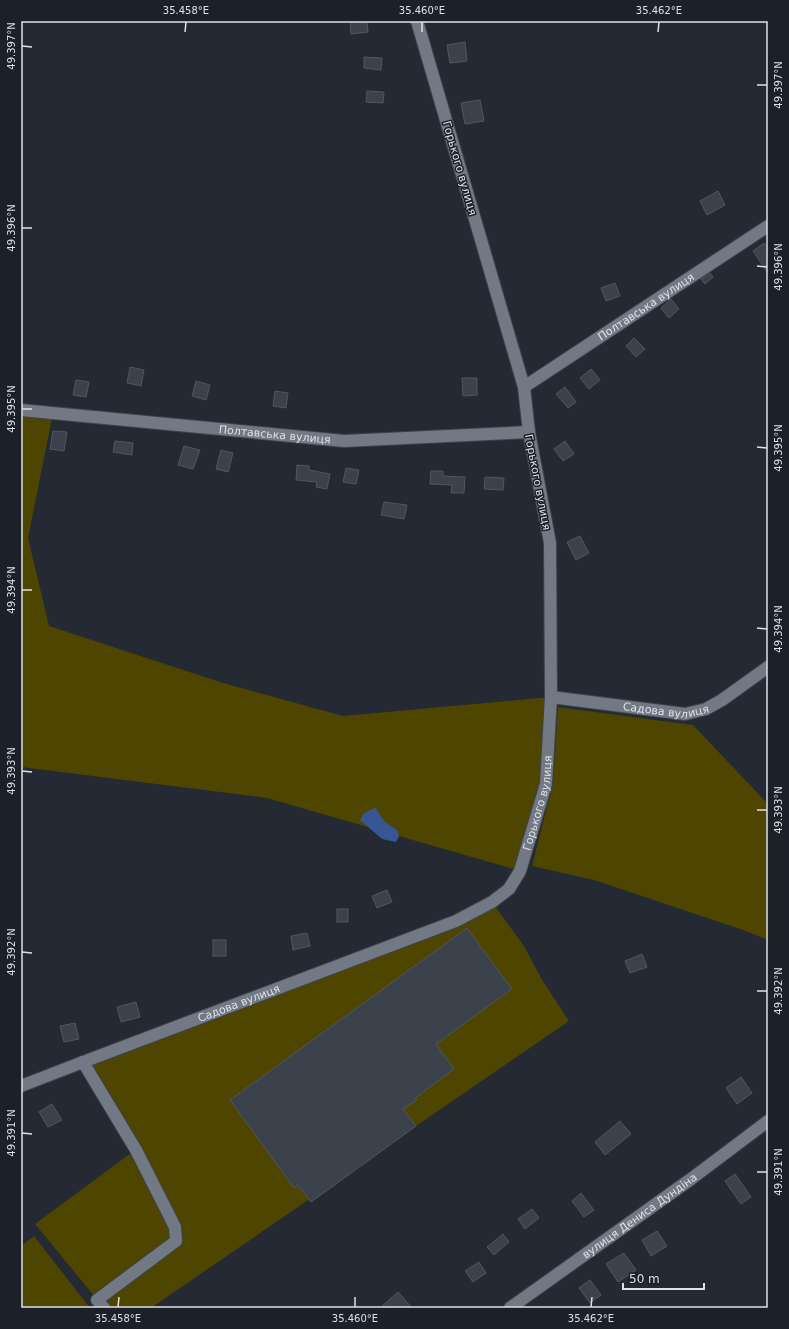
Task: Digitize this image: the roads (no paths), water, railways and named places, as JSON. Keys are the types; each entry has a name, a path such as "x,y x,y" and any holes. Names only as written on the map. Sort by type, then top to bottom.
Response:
{"street":[{"name":"Горького вулиця","path":"417,21 524,387 529,432 550,543 551,697 546,784 520,871 508,890 492,902 456,921"},
{"name":"Полтавська вулиця","path":"524,387 768,226"},
{"name":"Полтавська вулиця","path":"21,410 344,441 529,432"},
{"name":"Садова вулиця","path":"551,697 685,714 706,709 722,700 768,667"},
{"name":"Садова вулиця","path":"21,1086 456,921"},
{"path":"83,1062 136,1150 175,1226 176,1241 97,1300 104,1308"},
{"name":"вулиця Дениса Дундіна","path":"510,1308 691,1179 768,1121"}],"water":[{"path":"376,807 377,811 385,822 397,830 399,836 396,842 382,839 360,820 363,814"}]}
